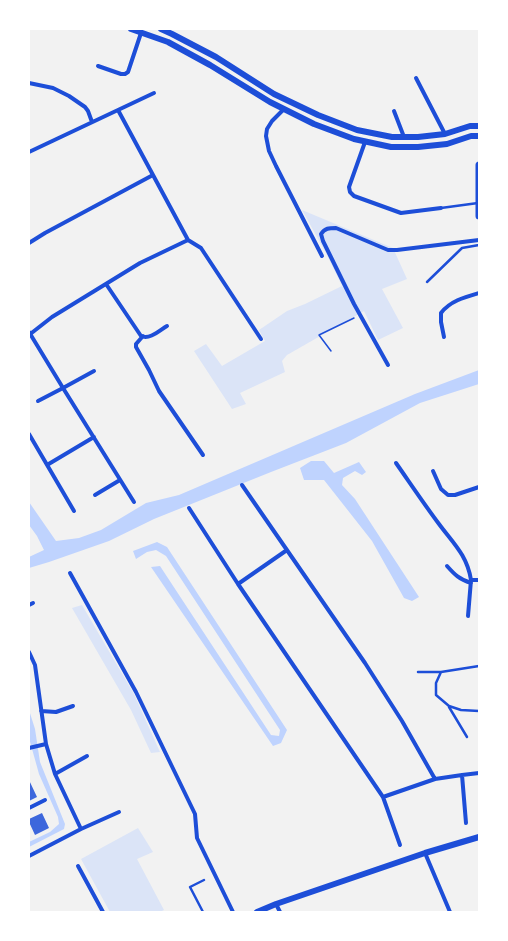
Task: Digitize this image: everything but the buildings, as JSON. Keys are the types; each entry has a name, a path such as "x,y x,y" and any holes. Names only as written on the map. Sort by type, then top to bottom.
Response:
{"main road":[{"path":"479,164 479,216"}],"street":[{"path":"130,29 168,42 270,102 314,124 354,139 391,147 418,147 447,144 471,136 479,136"},
{"path":"160,29 172,31 274,94 318,115 357,130 392,137 418,137 445,134 470,126 479,126"},
{"path":"168,42 172,31"},
{"path":"98,66 121,74 128,72 141,33"},
{"path":"210,66 216,57"},
{"path":"416,78 445,134"},
{"path":"29,83 53,88 69,96 88,111 92,122"},
{"path":"29,152 154,93"},
{"path":"284,109 272,121 267,129 266,136 269,151 322,256"},
{"path":"118,110 188,240 201,248 261,339"},
{"path":"394,111 404,137"},
{"path":"343,135 347,126"},
{"path":"367,132 365,142 349,186 350,192 354,196 401,213 441,208"},
{"path":"29,243 153,175"},
{"path":"388,365 354,304 321,234 324,230 336,228 388,250 479,240"},
{"path":"134,502 29,334 52,317 140,263 188,240"},
{"path":"106,284 141,336 149,337 168,326"},
{"path":"444,336 441,313 444,309 456,300 479,293"},
{"path":"143,336 136,344 136,347 156,385 202,455"},
{"path":"38,401 94,371"},
{"path":"29,434 74,511"},
{"path":"47,465 94,438"},
{"path":"396,462 440,525 461,552 470,571 471,581 468,616"},
{"path":"433,471 441,489 448,494 455,495 479,487"},
{"path":"95,495 120,480"},
{"path":"242,485 365,664 402,721 435,779"},
{"path":"188,508 383,797 400,845"},
{"path":"238,584 287,550"},
{"path":"447,566 462,580 479,580"},
{"path":"70,573 136,692 196,814 197,838 233,912"},
{"path":"29,652 35,665 46,744 54,774 81,829"},
{"path":"41,711 56,712 73,706"},
{"path":"30,748 46,744"},
{"path":"54,774 87,756"},
{"path":"383,797 435,779 479,773"},
{"path":"462,775 466,822"},
{"path":"29,808 45,800"},
{"path":"29,856 81,829 119,812"},
{"path":"257,912 276,904 425,853 479,837"},
{"path":"425,853 450,912"},
{"path":"78,866 103,912"},
{"path":"276,904 280,912"}],"lane":[{"path":"441,208 478,202"},
{"path":"428,282 462,248 479,245"},
{"path":"418,672 441,672 479,666"},
{"path":"441,672 436,682 436,695 449,706 467,737"},
{"path":"449,706 461,710 479,711"},
{"path":"203,912 190,887 204,880"}],"path":[{"path":"330,351 319,335 358,316"}],"shaded area":[{"path":"302,210 393,248 407,279 382,289 403,328 378,340 364,311 287,355 282,361 285,372 240,393 246,404 232,409 194,351 206,344 222,366 265,341 259,330 287,311 342,286"},
{"path":"82,605 134,694 160,752 151,753 131,710 72,608"},
{"path":"138,828 153,852 137,859 164,910 160,912 110,912 81,859"}],"water":[{"path":"479,370 479,384 420,403 346,443 154,519 109,541 29,568 29,557 44,550 37,536 29,525 29,502 56,541 79,538 101,530 146,503 179,495 415,394"},
{"path":"311,461 324,461 334,473 359,462 366,472 362,475 355,471 343,478 342,485 355,499 419,597 412,601 404,598 372,541 324,480 304,480 300,468"},
{"path":"157,542 167,547 287,730 281,743 273,746 151,567 160,566 271,735 279,736 280,730 166,556 156,550 147,552 136,559 133,551"},
{"path":"29,710 35,729 40,762 65,824 64,829 29,847 29,842 50,832 59,824 58,817 39,774 29,738"}]}
